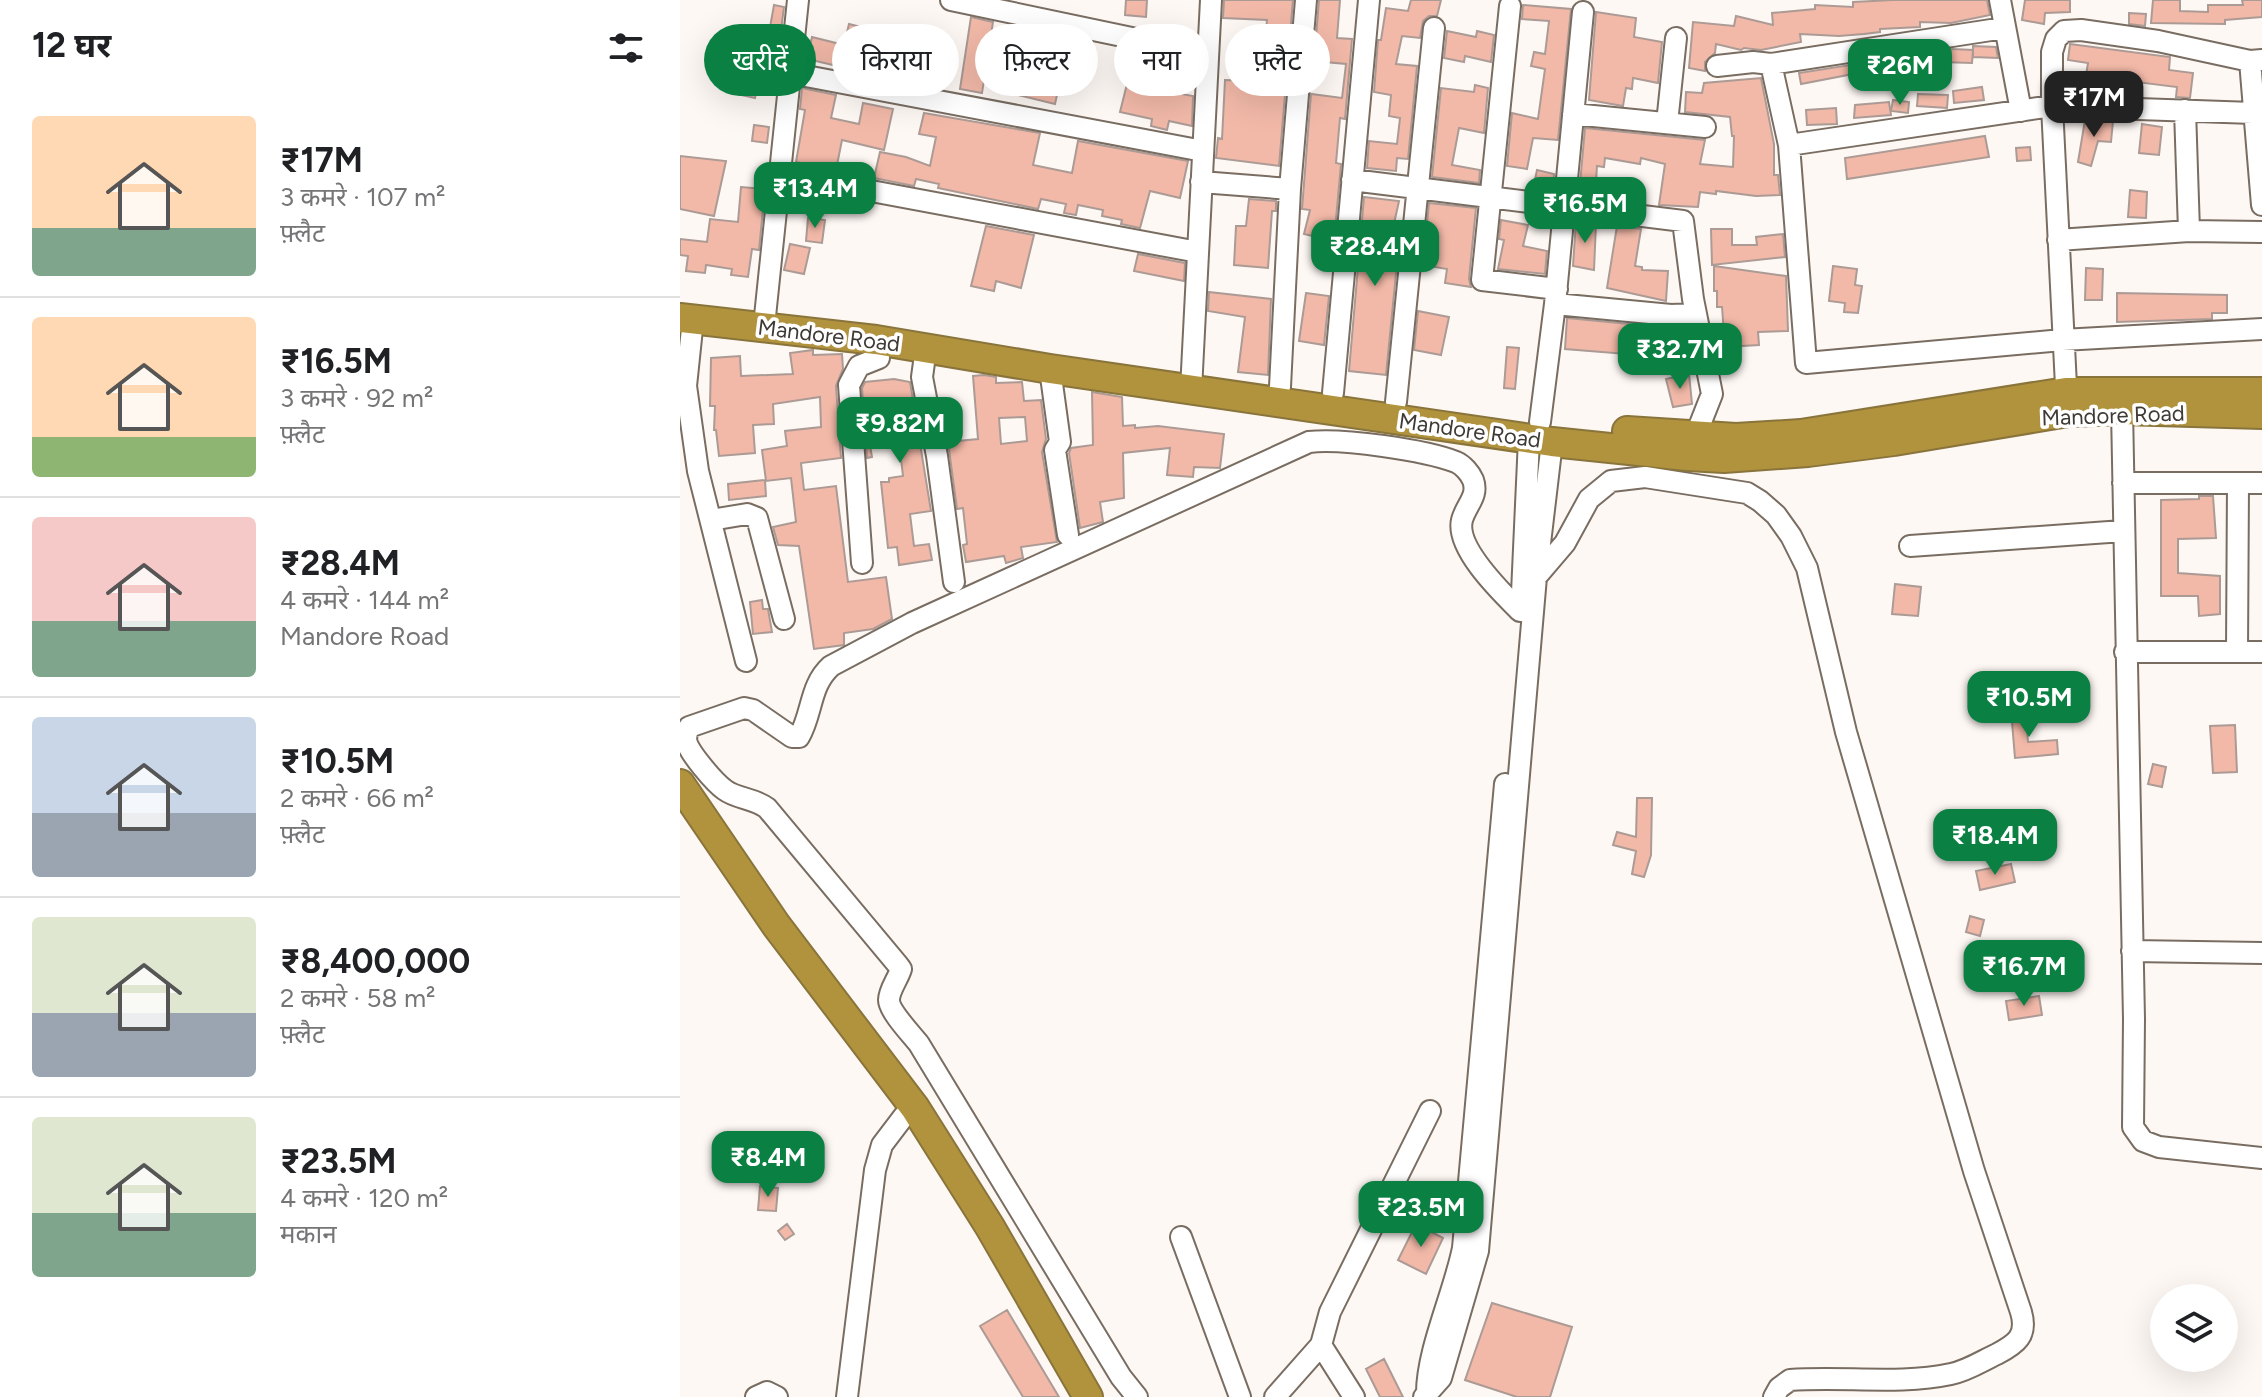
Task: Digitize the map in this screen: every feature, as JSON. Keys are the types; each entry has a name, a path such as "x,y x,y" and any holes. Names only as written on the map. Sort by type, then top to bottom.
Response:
{"highway":[{"name":"Mandore Road","path":"684,312 765,316 1540,434 1724,458 1894,441 2067,402 2122,410 2262,414"},
{"name":"Mandore Road","path":"765,316 876,340 1050,369 1280,387 1396,402 1540,434 1736,438 1801,434 2067,402 2262,392"},
{"path":"680,784 776,925 915,1108 990,1227 1088,1397"},
{"path":"680,808 767,935 904,1116 1071,1397"}],"street":[{"path":"795,24 798,0"},
{"path":"951,0 1114,34"},
{"path":"1209,36 1211,0"},
{"path":"1280,387 1290,189 1306,0"},
{"path":"1333,393 1369,0"},
{"path":"2000,0 2021,111"},
{"path":"1510,6 1482,280 1556,297 1671,315 1696,314"},
{"path":"1470,1249 1520,611 1533,537 1540,434 1583,12"},
{"path":"1396,402 1434,28"},
{"path":"1717,66 1753,62 1771,64 2004,28"},
{"path":"2067,402 2052,106 2052,52 2056,39 2064,31 2081,30 2158,41 2256,61 2253,113 2262,205"},
{"path":"1667,123 1676,38"},
{"path":"1771,64 1789,145 1806,363 2062,340 2262,329"},
{"path":"816,78 1203,151"},
{"path":"765,316 788,96"},
{"path":"1191,381 1206,96"},
{"path":"1789,145 2052,106 2253,113"},
{"path":"2185,110 2189,231"},
{"path":"1573,114 1705,127"},
{"path":"780,174 1198,252"},
{"path":"1352,180 1683,221 1696,314 1712,394 1695,437"},
{"path":"1201,182 1290,189"},
{"path":"2058,240 2189,231 2262,232"},
{"path":"684,312 686,386 698,471 746,661"},
{"path":"862,563 849,385 859,366 879,358 876,340"},
{"path":"926,348 922,377 937,456 954,582"},
{"path":"1050,369 1060,442 1055,450 1068,535"},
{"path":"2122,410 2133,1127 2143,1141 2159,1147 2262,1158"},
{"path":"1137,1397 1121,1377 919,1044 892,1008 889,997 901,969 767,808 755,800 725,790 710,775 690,749 686,739 689,727 744,708 753,710 792,737 799,737 813,690 820,676 831,666 912,623 1309,442 1326,440 1401,449 1460,464 1471,475 1475,487 1460,525 1462,534 1487,579 1520,611"},
{"path":"1536,577 1556,557 1580,512 1599,489 1611,481 1633,477 1747,493 1776,515 1807,568 1846,732 1974,1171 2024,1328 2019,1341 2011,1347 1952,1374 1790,1380 1775,1394"},
{"path":"2123,483 2262,483"},
{"path":"2237,652 2238,483"},
{"path":"711,520 747,514 757,518 784,619"},
{"path":"1910,546 2123,531"},
{"path":"1426,1395 1427,1374 1458,1275 1470,1249 1536,577 1533,537"},
{"path":"2125,652 2262,652"},
{"path":"2132,951 2262,953"},
{"path":"1275,1397 1321,1345 1330,1312 1352,1263 1430,1111"},
{"path":"847,1397 875,1170 882,1145 904,1116"},
{"path":"1181,1237 1240,1397"},
{"path":"1321,1345 1354,1397"},
{"path":"756,1397 767,1392 777,1397"}],"building":[{"path":"1126,0 1147,0 1146,17 1125,15"},
{"path":"1224,0 1293,0 1291,24 1223,18"},
{"path":"1319,0 1340,0 1337,38 1352,39 1345,119 1340,118 1336,163 1341,164 1334,241 1304,234 1310,210 1302,209 1311,96 1342,98 1346,64 1330,62 1330,24 1317,24"},
{"path":"1411,0 1441,0 1437,16 1429,16 1423,21 1420,38 1402,36 1396,64 1417,66 1408,159 1397,158 1396,171 1367,168 1369,141 1397,144 1400,118 1389,116 1391,95 1374,92 1378,40 1381,40 1386,8 1408,11"},
{"path":"1987,0 1990,15 1951,23 1920,22 1920,27 1880,29 1880,32 1864,34 1800,34 1801,42 1761,50 1741,50 1716,44 1715,53 1705,62 1705,71 1689,68 1693,22 1734,26 1736,16 1773,25 1772,13 1815,9 1815,5 1853,7 1853,2"},
{"path":"2025,0 2070,0 2070,12 2045,13 2044,24 2022,20"},
{"path":"2153,0 2180,0 2180,11 2208,12 2208,5 2243,5 2242,0 2262,0 2262,17 2225,20 2225,24 2151,23"},
{"path":"774,5 784,7 782,24 771,24"},
{"path":"1523,5 1571,9 1558,140 1533,138 1527,169 1507,166 1512,113 1538,119 1545,69 1531,66 1534,52 1545,54 1549,21 1522,19"},
{"path":"1596,12 1636,18 1634,37 1662,42 1658,83 1633,78 1632,89 1626,88 1623,106 1589,100"},
{"path":"2129,13 2146,14 2145,26 2129,24"},
{"path":"971,17 993,22 975,24 975,92 960,89"},
{"path":"1447,31 1476,37 1477,31 1494,35 1491,62 1465,56 1464,62 1444,58"},
{"path":"816,38 832,42 832,65 816,61"},
{"path":"2070,44 2170,57 2169,70 2193,73 2190,98 2176,97 2177,87 2129,81 2128,89 2102,84 2100,95 2083,94 2088,63 2068,60"},
{"path":"1973,46 1996,47 1998,58 1973,57"},
{"path":"1952,49 1973,50 1972,63 1940,62 1875,73 1874,70 1801,84 1799,73"},
{"path":"1761,78 1774,144 1774,175 1778,175 1780,195 1700,192 1698,207 1659,205 1665,164 1641,158 1640,164 1605,158 1604,167 1597,166 1595,197 1579,195 1585,128 1705,140 1700,164 1733,167 1734,136 1730,117 1685,112 1686,92 1702,93 1704,83"},
{"path":"1225,80 1225,96 1285,96 1279,166 1216,158 1218,138 1222,139"},
{"path":"1475,85 1488,88 1484,133 1459,128 1452,165 1480,170 1479,183 1432,177 1441,88 1474,92"},
{"path":"1982,87 1984,100 1954,103 1953,91"},
{"path":"816,91 836,96 831,118 859,124 863,103 893,109 884,150 842,140 836,170 796,162 805,110 800,109 801,96 816,96"},
{"path":"1918,94 1948,95 1947,108 1917,106"},
{"path":"1022,96 1057,96 1055,104"},
{"path":"1124,96 1193,96 1192,126 1169,121 1167,130 1151,126 1152,119 1120,112"},
{"path":"1893,100 1909,102 1908,113 1891,111"},
{"path":"1889,102 1891,115 1854,118 1855,105"},
{"path":"1836,108 1837,124 1807,125 1806,110"},
{"path":"924,113 1040,133 1033,165 1072,173 1078,141 1188,161 1180,198 1150,191 1140,228 1102,216 1103,210 1078,205 1076,215 1064,213 1066,204 1041,199 1038,209 938,188 939,184 916,179 914,186 874,178 880,152 930,166 936,137 919,134"},
{"path":"2085,120 2113,121 2111,142 2098,141 2091,166 2078,162"},
{"path":"2142,124 2162,127 2159,155 2139,153"},
{"path":"754,125 769,127 767,143 752,141"},
{"path":"1985,136 1989,157 1847,179 1845,158"},
{"path":"2030,147 2031,160 2017,161 2016,148"},
{"path":"680,156 726,161 714,216 680,209"},
{"path":"1537,170 1554,174 1553,192 1533,189"},
{"path":"741,187 765,189 759,250 752,249 748,277 731,275 732,269 706,265 705,273 686,271 688,256 680,255 680,239 707,242 710,219 738,222"},
{"path":"2130,190 2147,192 2146,218 2128,217"},
{"path":"1364,197 1399,201 1390,242 1399,243 1386,375 1349,371"},
{"path":"1249,199 1276,201 1276,211 1272,211 1268,268 1234,265 1236,226 1246,226"},
{"path":"1429,203 1476,208 1469,279 1471,287 1445,283 1447,269 1423,265"},
{"path":"808,218 825,220 822,243 806,241"},
{"path":"1501,220 1528,225 1523,246 1547,251 1545,274 1498,269 1504,240 1499,239"},
{"path":"1576,221 1596,223 1594,270 1573,266"},
{"path":"986,226 1034,235 1021,288 996,281 994,291 971,286"},
{"path":"1617,226 1641,229 1635,266 1642,267 1642,270 1668,271 1666,301 1607,288"},
{"path":"1711,229 1732,229 1732,245 1757,245 1756,237 1783,234 1785,257 1712,265"},
{"path":"790,244 810,248 804,274 784,270"},
{"path":"1138,254 1185,263 1184,281 1134,271"},
{"path":"1714,266 1786,276 1788,331 1758,332 1759,345 1725,347 1722,307 1717,307 1717,291 1714,291"},
{"path":"1833,266 1857,269 1855,285 1862,286 1858,313 1844,312 1845,303 1829,301"},
{"path":"2086,268 2103,269 2102,300 2085,300"},
{"path":"1209,292 1271,299 1268,375 1238,372 1245,317 1208,311"},
{"path":"1306,293 1329,296 1324,345 1299,341"},
{"path":"2117,293 2227,295 2227,313 2212,313 2212,319 2117,322"},
{"path":"1418,311 1449,317 1441,355 1414,350"},
{"path":"1567,318 1629,324 1626,354 1565,349"},
{"path":"1507,347 1519,348 1515,389 1504,388"},
{"path":"813,350 813,355 842,354 843,369 836,386 841,458 801,463 804,490 836,486 848,582 886,577 892,619 873,629 844,633 844,645 814,649 799,546 778,545 773,527 796,522 791,478 766,481 762,450 787,446 785,431 821,427 820,397 773,404 774,424 753,425 755,453 719,456 714,430 715,406 710,406 711,358 740,356 741,376 793,374 790,353"},
{"path":"1689,374 1692,404 1673,407 1666,379"},
{"path":"973,376 996,377 996,383 1022,382 1024,401 1041,400 1046,439 1042,452 1057,542 1021,547 1023,558 1006,563 1004,556 966,562 963,545 967,544 963,508 957,509 948,442 978,439","holes":["1025,417 1027,441 1001,444 999,418"]},
{"path":"894,379 910,382 931,511 910,514 914,546 929,544 932,560 899,565 897,547 888,548 881,482 903,476 897,426 867,429 872,457 867,458 862,388 865,382"},
{"path":"1092,392 1122,397 1123,426 1158,426 1224,434 1220,468 1194,467 1193,477 1167,475 1170,448 1123,453 1124,498 1100,502 1103,522 1080,528 1069,453 1071,448 1093,445"},
{"path":"765,480 766,496 729,500 728,484"},
{"path":"2199,496 2213,496 2216,538 2178,539 2178,573 2220,576 2220,614 2199,616 2198,596 2161,596 2161,500 2199,499"},
{"path":"1895,584 1921,587 1918,616 1892,614"},
{"path":"762,600 763,609 768,609 772,632 753,634 750,602"},
{"path":"2025,708 2028,742 2057,740 2058,754 2015,758 2011,710"},
{"path":"2235,725 2237,772 2213,773 2210,726"},
{"path":"2153,764 2166,767 2162,787 2148,784"},
{"path":"1637,798 1652,798 1651,855 1644,877 1632,874 1636,851 1613,845 1617,832 1636,837"},
{"path":"2011,864 2015,882 1980,890 1976,871"},
{"path":"1970,916 1984,920 1980,936 1966,932"},
{"path":"1999,972 2002,987 1983,990 1981,975"},
{"path":"2039,996 2042,1015 2009,1020 2006,1001"},
{"path":"760,1186 778,1188 776,1211 758,1210"},
{"path":"787,1224 794,1234 785,1240 778,1231"},
{"path":"1416,1224 1443,1238 1426,1274 1398,1260"},
{"path":"1492,1303 1572,1327 1550,1397 1517,1397 1465,1380"},
{"path":"1007,1310 1059,1397 1023,1397 980,1326"},
{"path":"1384,1359 1403,1397 1380,1397 1366,1369"}]}
